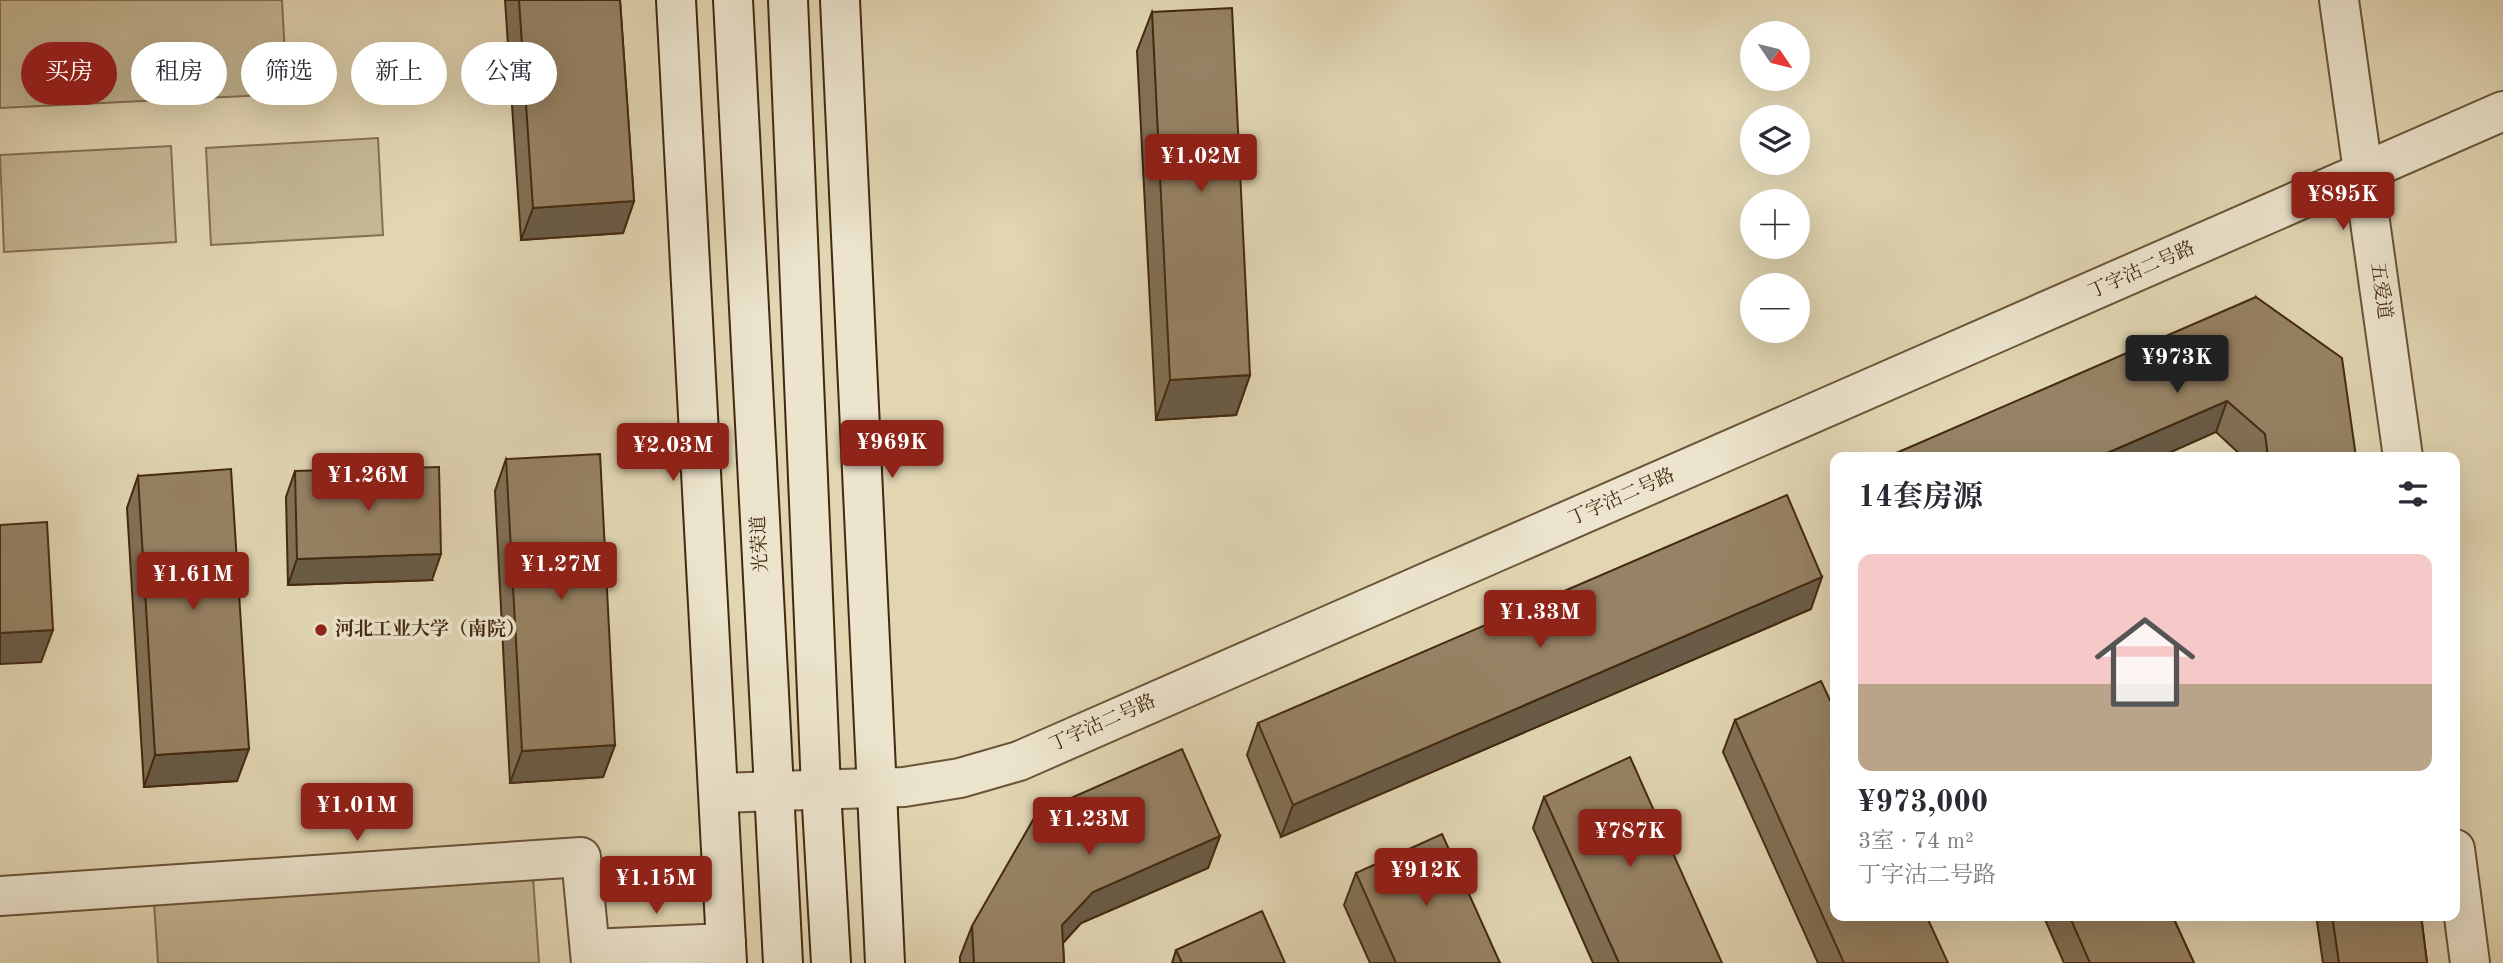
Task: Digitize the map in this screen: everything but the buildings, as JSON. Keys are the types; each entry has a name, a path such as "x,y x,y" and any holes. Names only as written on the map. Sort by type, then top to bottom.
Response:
{"main road":[{"path":"0,897 581,857 591,956 726,953 676,0"},
{"name":"光荣道","path":"733,0 782,963"},
{"path":"788,0 821,789 831,963"},
{"path":"840,0 885,963"},
{"name":"五爱道","path":"2339,0 2402,452"},
{"name":"丁字沽二号路","path":"719,793 904,787 960,778 1019,761 2365,174 2503,111"},
{"path":"2460,887 2470,963"}],"shaded area":[{"path":"0,0 282,0 284,42 241,42 241,96 227,97 227,42 131,42 131,102 117,102 117,42 21,42 21,105 62,105 0,108"},
{"path":"378,138 383,235 211,245 206,148"},
{"path":"171,146 176,242 4,252 0,155"},
{"path":"533,877 539,963 158,963 154,902"}],"place":[{"name":"河北工业大学（南院）","path":"321,630"}]}
